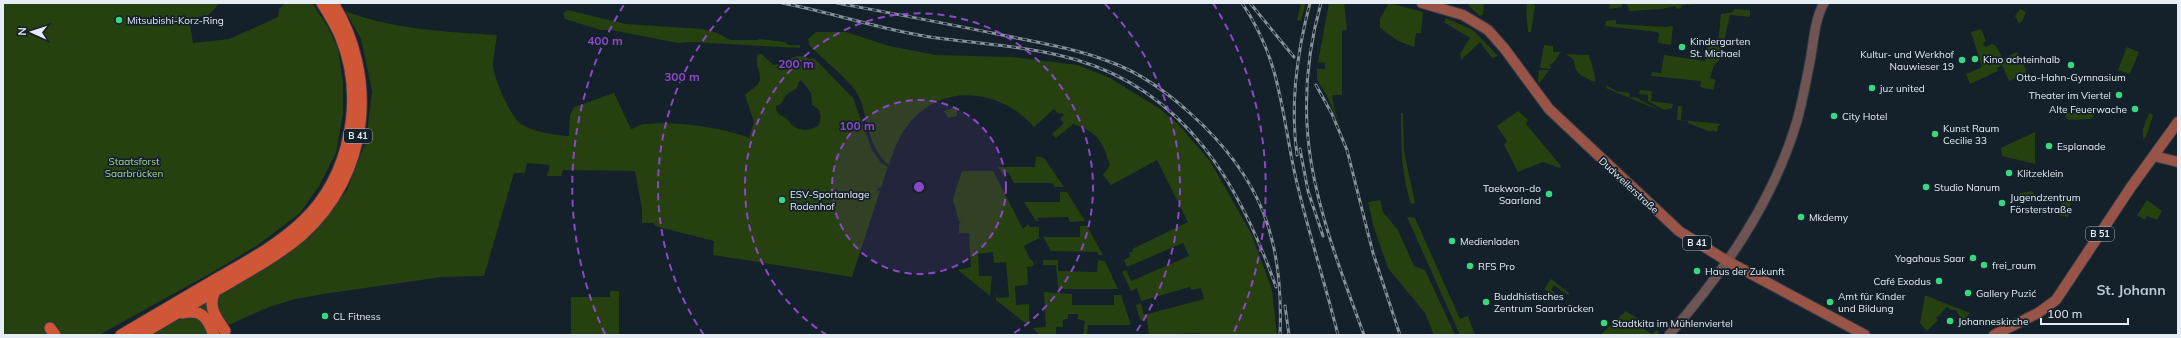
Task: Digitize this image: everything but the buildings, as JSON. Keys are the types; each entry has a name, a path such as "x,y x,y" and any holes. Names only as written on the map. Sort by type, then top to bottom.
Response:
{"highway":[{"name":"B 41","path":"322,3 347,43"},
{"name":"B 41","path":"140,335 215,291 279,246 310,221 338,189 348,168 357,138 362,98 361,79 333,3"},
{"name":"B 41","path":"121,335 279,246"},
{"path":"215,291 212,298 211,307 225,331"},
{"path":"175,314 189,311 202,313 209,322 214,335"},
{"path":"49,335 50,328 55,335"}],"main road":[{"name":"Dudweilerstraße","path":"1422,3 1463,15 1488,30 1504,48 1546,105 1573,133 1676,229 1727,261 1866,335"},
{"path":"1668,335 1727,261 1758,212 1783,160 1800,107 1818,20 1824,3"},
{"name":"B 51","path":"1994,335 2038,314 2056,300 2178,122"},
{"path":"2154,156 2178,162"}],"green space":[{"name":"Staatsforst Saarbrücken","path":"220,3 207,16 189,18 193,43 229,39 278,17 279,9 285,3 312,3 328,27 338,49 343,82 343,114 336,153 319,186 300,213 258,245 206,276 99,335 3,335 3,4"},
{"path":"1301,3 1306,3 1301,21 1297,20"},
{"path":"1329,3 1344,3 1347,30 1342,30 1342,95 1332,95 1335,111 1342,129 1326,94 1317,80 1317,69 1325,69 1325,63 1318,62"},
{"path":"1389,3 1423,12 1421,33 1416,33 1414,47 1398,41 1380,28 1380,19"},
{"path":"1469,3 1484,3 1483,15 1480,16 1469,6"},
{"path":"1527,3 1535,5 1531,32 1528,32 1526,11"},
{"path":"1610,3 1622,3 1622,7 1609,9"},
{"path":"1626,3 1702,4 1682,5 1681,8 1677,9 1675,6 1662,9 1630,11"},
{"path":"1734,9 1750,10 1750,17 1730,15 1720,59 1714,65 1710,78 1716,80 1713,90 1700,87 1701,81 1651,76 1652,72 1661,73 1664,55 1705,61 1708,44 1718,44 1721,14 1733,12"},
{"path":"2020,9 2026,12 2023,20 2019,24 2015,16"},
{"path":"567,10 626,24 703,29 717,33 730,40 759,39 785,42 788,45 800,45 800,48 691,42 678,43 611,30 601,30 565,19 563,13"},
{"path":"345,11 400,26 439,31 497,35 493,62 494,72 508,106 517,120 521,124 531,129 566,136 569,136 570,115 574,107 614,93 631,129 644,124 683,124 712,128 749,138 754,122 745,95 758,84 760,80 757,62 758,54 762,54 773,65 800,56 804,56 809,59 814,58 853,98 872,150 881,163 888,167 881,188 878,188 877,190 880,191 852,277 713,255 714,241 655,226 654,223 642,223 642,209 635,171 563,170 561,176 547,176 550,165 527,163 525,173 514,173 484,276 442,277 295,299 269,307 206,335 153,335 290,250 316,229 347,190 366,141 372,91 361,39","holes":["801,80 811,93 812,105 820,113 819,125 816,127 806,130 799,129 791,125 789,120 777,112 776,106 781,104 786,95 797,88 798,83"]},
{"path":"1446,18 1473,30 1498,56 1492,58 1480,42 1461,60 1460,54 1470,38 1444,22"},
{"path":"1616,20 1616,24 1665,27 1673,26 1671,45 1658,43 1659,34 1657,32 1605,26 1606,21"},
{"path":"1981,29 1986,41 1983,43 1985,47 1992,44 1996,46 2003,59 2017,52 2026,70 2025,74 2009,81 2002,65 1997,68 1998,71 1970,84 1966,74 1982,67 1971,32"},
{"path":"816,32 846,32 889,46 936,55 1012,57 1078,65 1110,78 1160,109 1177,123 1210,161 1252,235 1272,290 1277,335 1201,335 1200,333 1149,335 1147,319 1140,320 1136,305 1141,303 1144,315 1204,299 1201,288 1191,290 1190,287 1141,301 1137,288 1131,291 1122,272 1126,270 1131,281 1189,256 1183,243 1127,267 1124,260 1130,257 1129,253 1133,251 1132,249 1188,222 1157,160 1111,185 1103,175 1110,165 1098,138 1094,134 1073,124 1056,138 1052,134 1064,123 1060,119 1064,115 1062,113 1059,114 1054,109 1034,127 1007,105 991,99 974,96 957,96 941,100 925,108 911,121 895,147 889,165 878,152 870,136 858,94 845,79 809,45 808,39"},
{"path":"1544,45 1553,46 1553,52 1561,52 1549,66 1551,67 1550,69 1540,68"},
{"path":"2127,47 2139,52 2130,74 2118,70"},
{"path":"1566,54 1589,55 1596,80 1594,82 1577,72 1574,60"},
{"path":"1539,70 1549,70 1539,84 1538,81"},
{"path":"1606,85 1616,91 1630,93 1629,98 1606,88"},
{"path":"1640,90 1652,91 1651,101 1673,104 1672,108 1664,110 1648,101 1648,95 1639,94"},
{"path":"1635,97 1663,112 1630,98"},
{"path":"1678,106 1682,106 1681,120 1721,124 1718,126 1717,132 1712,130 1711,132 1688,123 1688,121 1677,120"},
{"path":"957,107 957,116 948,118 944,111"},
{"path":"1518,111 1528,120 1526,124 1561,166 1560,168 1543,162 1518,172 1504,145 1507,141 1497,126"},
{"path":"2063,112 2093,113 2093,117 2090,119 2068,120"},
{"path":"1401,113 1403,113 1404,151 1415,203 1411,204 1403,171"},
{"path":"2149,113 2153,115 2146,137 2143,140 2143,129"},
{"path":"2035,132 2035,164 2002,156 2001,148"},
{"path":"1036,156 1044,158 1064,187 1055,187 1052,183 1014,183 1008,172 1003,175 998,167 1035,167"},
{"path":"962,171 993,171 1023,229 1028,224 1030,227 1039,227 1039,237 1041,237 1024,246 1030,259 1033,261 1034,266 1027,267 1028,285 1015,286 1016,305 1029,304 1029,326 996,300 996,292 997,298 1009,297 1006,262 994,263 993,252 978,254 979,276 992,276 990,296 958,270 971,267 969,233 959,233 959,224 961,221 959,221 953,199"},
{"path":"2032,191 2034,194 2033,201 2022,201 2017,194"},
{"path":"1060,192 1067,192 1085,221 1070,222 1068,217 1037,218 1039,221 1036,221 1024,202 1060,202"},
{"path":"1380,200 1383,212 1398,230 1414,266 1425,270 1455,335 1434,335 1425,313 1388,268 1374,228 1368,202"},
{"path":"2147,200 2162,211 2157,220 2147,216 2145,220 2137,215"},
{"path":"2061,201 2071,202 2068,217 2055,214 2056,206 2060,207"},
{"path":"1407,217 1415,218 1460,319 1468,316 1475,335 1460,335"},
{"path":"1080,226 1087,226 1103,255 1098,255 1098,252 1051,251 1044,238 1041,237 1080,237"},
{"path":"1043,260 1058,260 1058,271 1097,272 1098,260 1105,261 1118,289 1058,289 1056,265 1043,265"},
{"path":"1551,279 1569,293 1568,295 1554,285 1551,290 1557,295 1556,297 1544,289"},
{"path":"610,291 619,291 619,335 571,335 571,297 610,297"},
{"path":"1044,292 1072,294 1072,305 1114,305 1114,295 1121,295 1131,325 1088,325 1087,335 1083,335 1085,321 1078,319 1078,314 1068,314 1068,319 1063,320 1063,327 1056,327 1056,335 1040,335 1033,328 1046,327"},
{"path":"1925,296 1970,313 1963,321 1956,310 1951,310 1947,307 1936,318 1938,320 1927,331 1920,323"},
{"path":"1626,311 1649,326 1643,324 1641,327 1652,334 1656,330 1659,332 1657,335 1600,335"}],"railway":[{"path":"782,3 906,33 1020,48 1058,55 1077,60 1116,75 1149,95 1179,119 1204,148 1226,179 1245,213 1262,249 1276,287"},
{"path":"837,3 1070,49 1124,67 1144,78 1164,92 1191,114 1215,138 1235,162 1251,187 1264,213 1278,270 1280,335"},
{"path":"1242,3 1255,25 1273,67 1296,179 1338,335"},
{"path":"1250,3 1294,57"},
{"path":"1297,155 1294,117 1296,79 1298,59 1310,3"},
{"path":"1321,3 1311,49 1306,92 1307,133 1313,172 1322,212 1334,251 1364,335"},
{"path":"1316,85 1332,114 1347,150 1373,253 1400,335"},
{"path":"1300,149 1308,191 1323,236"},
{"path":"1285,306 1289,335"}],"place":[{"name":"Mitsubishi-Korz-Ring","path":"119,20"},
{"name":"Kindergarten St. Michael","path":"1682,47"},
{"name":"Kino achteinhalb","path":"1975,59"},
{"name":"Kultur- und Werkhof Nauwieser 19","path":"1962,60"},
{"name":"Otto-Hahn-Gymnasium","path":"2071,65"},
{"name":"juz united","path":"1872,88"},
{"name":"Theater im Viertel","path":"2119,95"},
{"name":"Alte Feuerwache","path":"2135,109"},
{"name":"City Hotel","path":"1834,116"},
{"name":"Kunst Raum Cecilie 33","path":"1935,134"},
{"name":"Esplanade","path":"2049,146"},
{"name":"Klitzeklein","path":"2009,173"},
{"name":"Studio Nanum","path":"1926,187"},
{"name":"Taekwon-do Saarland","path":"1549,194"},
{"name":"ESV-Sportanlage Rodenhof","path":"782,200"},
{"name":"Jugendzentrum Försterstraße","path":"2002,203"},
{"name":"Mkdemy","path":"1801,217"},
{"name":"Medienladen","path":"1452,241"},
{"name":"Yogahaus Saar","path":"1973,258"},
{"name":"frei_raum","path":"1984,265"},
{"name":"RFS Pro","path":"1470,266"},
{"name":"Haus der Zukunft","path":"1697,271"},
{"name":"Café Exodus","path":"1939,281"},
{"name":"Gallery Puzić","path":"1968,293"},
{"name":"Buddhistisches Zentrum Saarbrücken","path":"1486,302"},
{"name":"Amt für Kinder und Bildung","path":"1830,302"},
{"name":"CL Fitness","path":"325,316"},
{"name":"Johanneskirche","path":"1950,321"},
{"name":"Stadtkita im Mühlenviertel","path":"1604,323"}],"district":[{"name":"St. Johann","path":"2131,290"}]}
